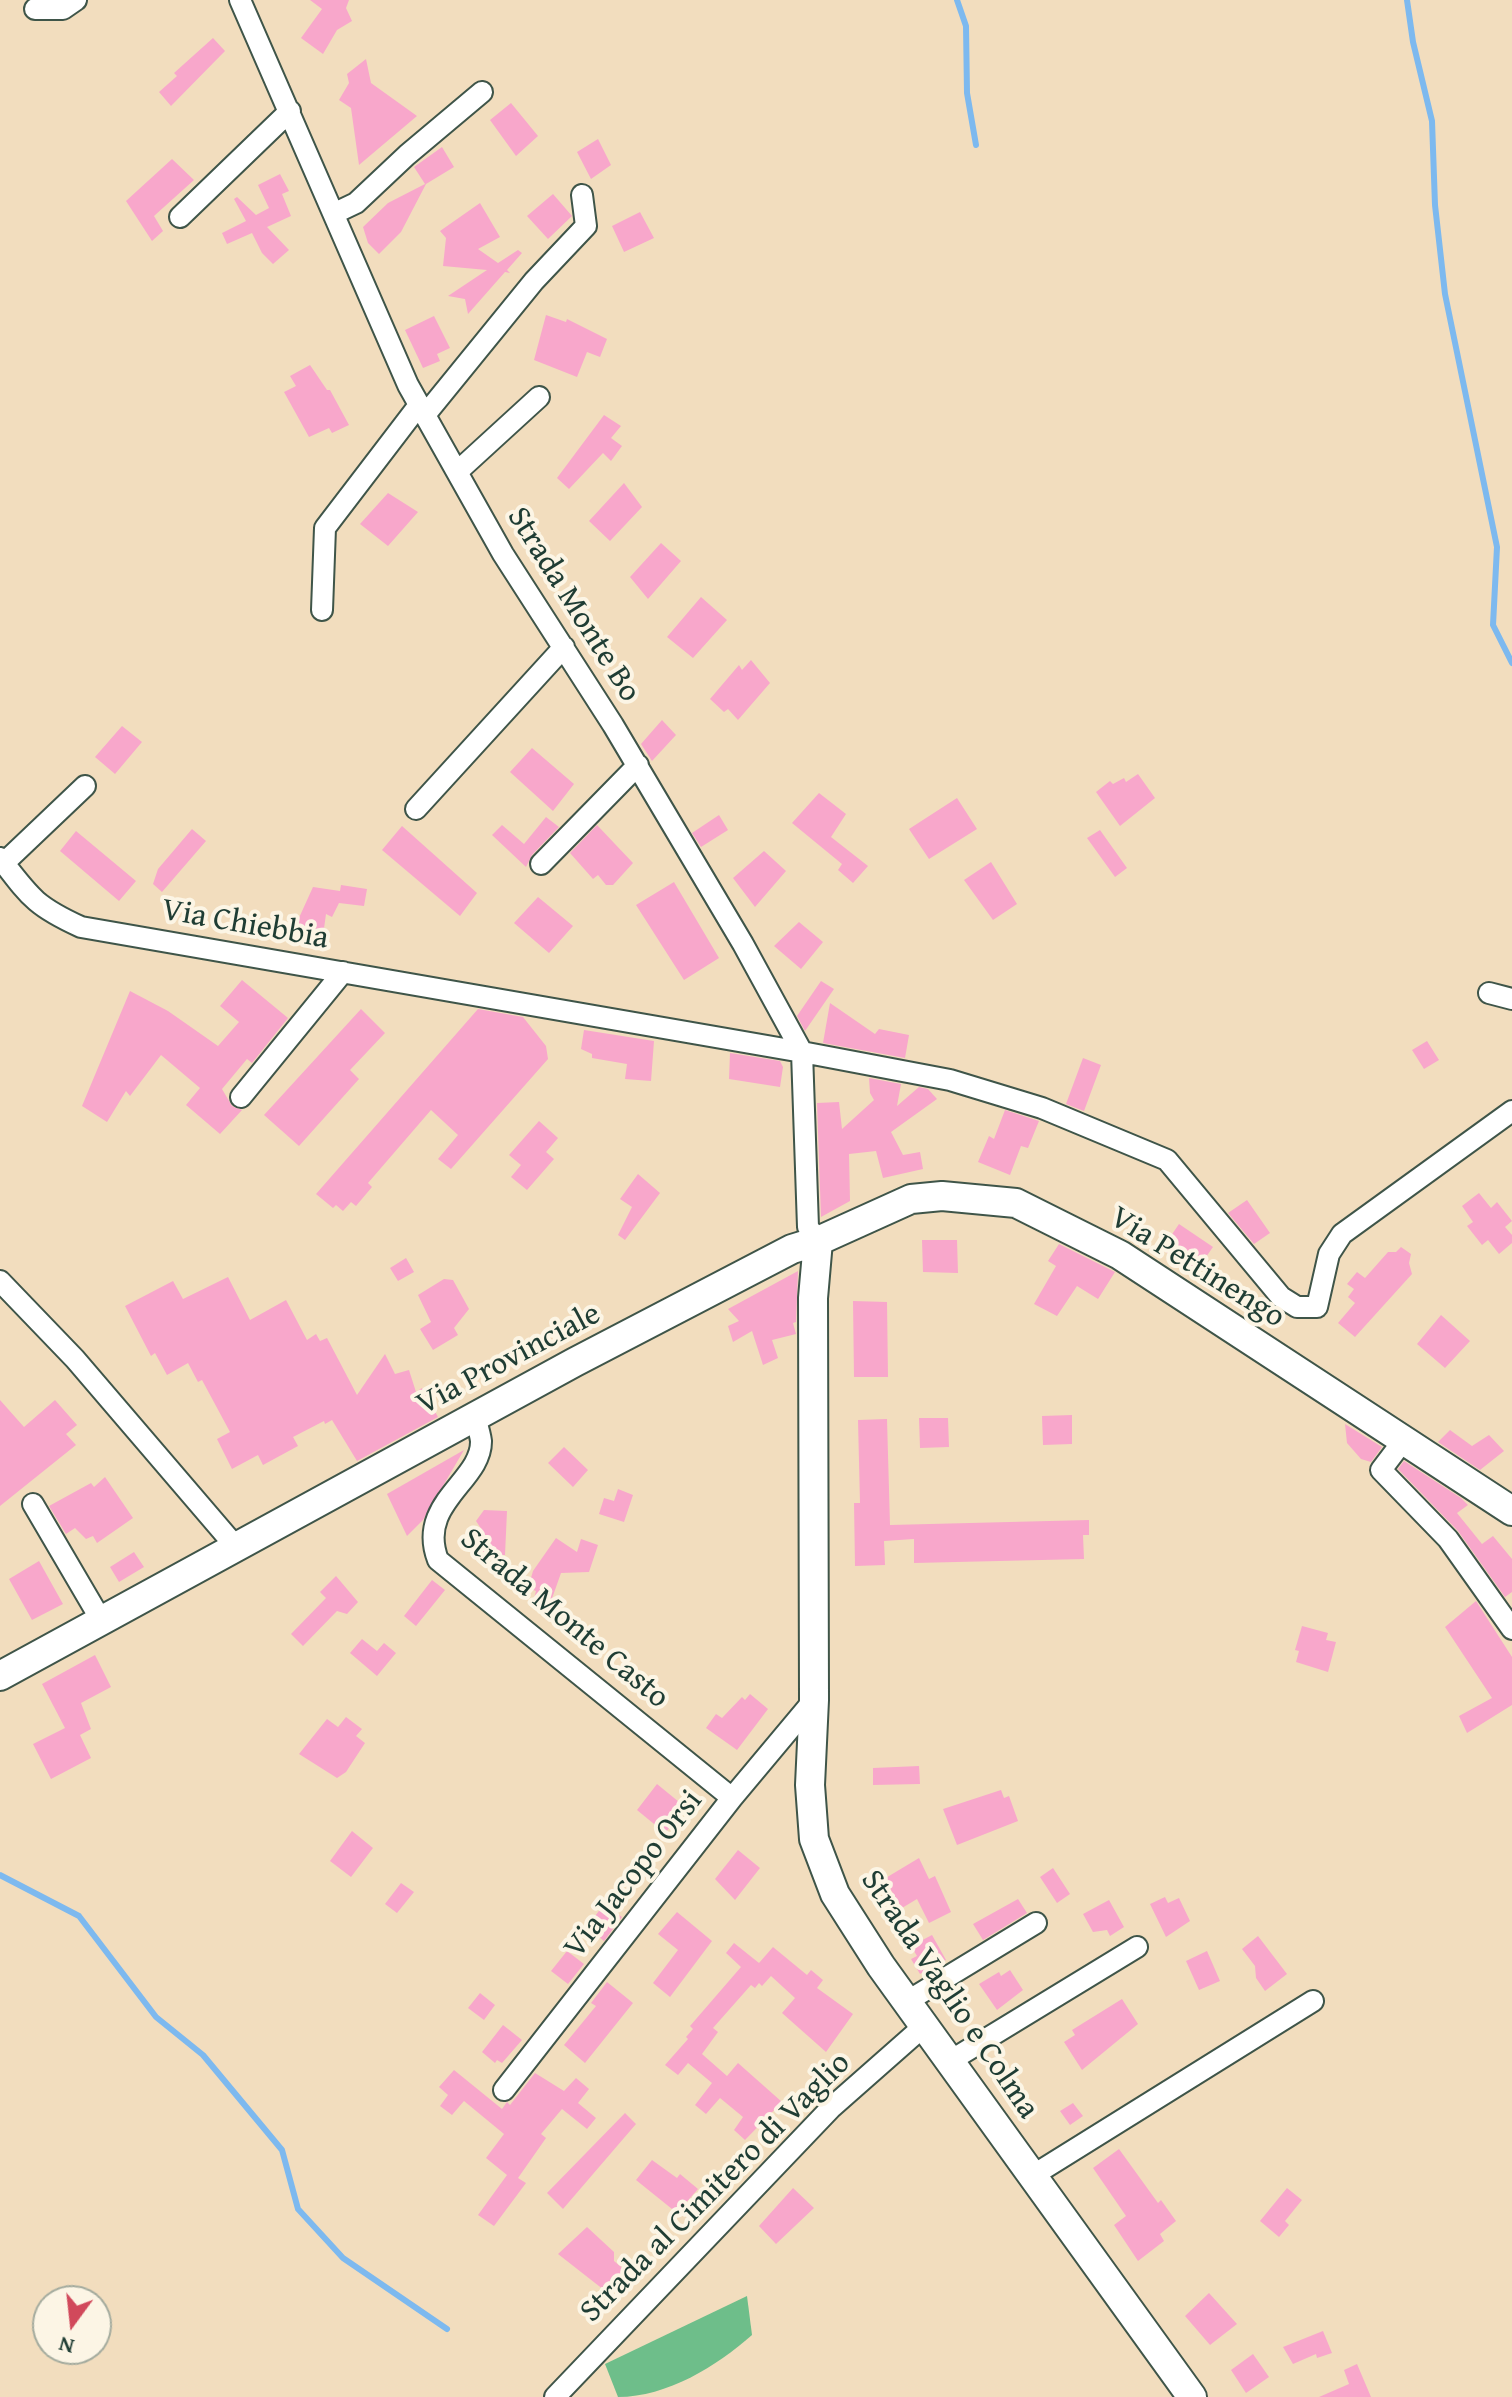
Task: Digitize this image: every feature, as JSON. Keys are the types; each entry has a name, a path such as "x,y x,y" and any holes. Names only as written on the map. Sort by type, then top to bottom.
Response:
{"main road":[{"name":"Via Pettinengo","path":"818,1241 911,1199 942,1196 1016,1203 1120,1255 1512,1511"},
{"name":"Via Provinciale","path":"0,1676 475,1417 792,1249 818,1241"},
{"name":"Strada Vaglio e Colma","path":"818,1241 813,1298 814,1700 810,1785 814,1839 835,1894 906,2002 1192,2397"}],"street":[{"path":"35,9 63,9 76,0"},
{"name":"Strada Monte Bo","path":"240,0 422,410 503,554 638,765 802,1052 808,1227 818,1241"},
{"path":"335,213 356,203 482,92"},
{"path":"180,217 290,111"},
{"path":"322,610 325,528 422,410 586,226 582,195"},
{"path":"457,472 539,397"},
{"path":"416,809 564,647"},
{"path":"541,864 638,765"},
{"path":"2,860 85,786"},
{"name":"Via Chiebbia","path":"2,860 22,891 53,914 81,927 950,1080 1056,1113 1167,1160 1247,1261 1281,1297 1308,1309 1317,1307 1329,1254 1342,1234 1512,1111"},
{"path":"241,1097 343,972"},
{"path":"1489,993 1512,999"},
{"path":"0,1281 75,1359 236,1547"},
{"name":"Strada Monte Casto","path":"475,1417 481,1443 477,1456 436,1518 431,1543 438,1560 732,1798"},
{"path":"1403,1441 1381,1470 1448,1539 1512,1629"},
{"path":"33,1504 101,1620"},
{"name":"Via Jacopo Orsi","path":"504,2090 732,1798 814,1700"},
{"path":"906,2002 1036,1923"},
{"path":"950,2061 1137,1947"},
{"path":"1032,2176 1313,2001"},
{"name":"Strada al Cimitero di Vaglio","path":"555,2397 831,2108 924,2026"}],"green space":[{"path":"747,2296 752,2335 738,2347 673,2386 636,2396 618,2397 605,2364"}],"building":[{"path":"310,0 349,0 346,8 352,21 337,30 323,54 301,38 322,9"},
{"path":"213,38 225,51 171,106 159,92 177,76 174,73"},
{"path":"366,59 371,83 417,116 359,165 351,108 339,100 349,83 347,74"},
{"path":"511,103 538,136 516,156 490,120"},
{"path":"598,139 611,165 591,179 577,152"},
{"path":"442,147 454,167 426,184 401,232 379,254 368,243 363,227 388,203 425,184 414,167"},
{"path":"172,159 194,180 154,216 163,231 152,241 126,201"},
{"path":"280,174 289,191 282,194 291,216 267,227 289,250 273,264 262,253 252,233 227,244 222,233 246,221 234,199 237,197 256,215 269,208 258,185"},
{"path":"553,194 572,216 548,239 527,216"},
{"path":"480,203 500,237 478,249 498,263 518,250 522,253 507,270 510,273 505,272 468,314 465,299 448,296 487,270 443,266 446,238 440,231"},
{"path":"640,212 654,238 624,252 612,226"},
{"path":"546,315 566,322 567,319 607,339 600,357 587,352 577,377 534,360"},
{"path":"434,316 450,348 437,354 440,361 423,368 405,330"},
{"path":"310,365 330,390 349,425 332,433 329,428 309,437 284,392 296,386 290,376"},
{"path":"604,415 621,426 611,438 622,446 611,461 603,453 569,489 557,478"},
{"path":"624,483 642,507 610,541 589,521"},
{"path":"388,493 418,512 388,546 360,524"},
{"path":"661,543 681,561 648,599 630,577"},
{"path":"701,597 727,620 693,658 667,637"},
{"path":"751,660 770,683 738,720 728,709 724,712 710,699 739,665 742,670"},
{"path":"662,720 676,735 652,761 641,744"},
{"path":"122,726 142,742 115,774 95,757"},
{"path":"532,748 574,784 553,811 510,772"},
{"path":"1138,774 1155,798 1120,826 1096,792 1110,781 1113,784 1124,778 1126,782"},
{"path":"819,793 846,814 831,837 868,866 853,883 838,870 842,864 792,823"},
{"path":"957,798 977,829 929,859 909,829"},
{"path":"719,815 728,830 701,847 692,833"},
{"path":"546,817 559,827 532,855 526,867 492,835 502,825 524,844"},
{"path":"597,825 633,863 613,885 606,885 598,875 593,879 570,853"},
{"path":"402,826 477,893 460,916 382,850"},
{"path":"192,829 206,841 162,892 153,884 158,869"},
{"path":"1100,830 1127,868 1115,877 1087,838"},
{"path":"76,831 136,881 119,901 60,851"},
{"path":"764,851 786,871 755,907 733,878"},
{"path":"991,862 1017,904 993,920 964,880"},
{"path":"674,882 719,958 684,980 636,905"},
{"path":"341,885 367,889 364,906 339,903 332,917 326,914 322,943 306,941 307,931 299,930 298,920 313,887 340,891"},
{"path":"538,897 573,926 549,953 514,923"},
{"path":"799,922 823,942 801,969 774,946"},
{"path":"242,980 288,1018 252,1063 247,1059 222,1089 232,1106 242,1110 220,1134 186,1105 200,1088 161,1055 130,1096 126,1091 107,1122 82,1106 130,991 168,1011 218,1046 239,1022 220,1006"},
{"path":"821,981 834,989 805,1031 797,1016"},
{"path":"830,1003 875,1034 879,1029 909,1035 905,1058 823,1043"},
{"path":"361,1009 385,1033 350,1070 359,1079 299,1146 264,1115"},
{"path":"478,1009 523,1017 546,1046 548,1059 451,1169 438,1159 458,1135 431,1110 368,1183 372,1187 356,1206 351,1202 343,1211 336,1205 333,1208 316,1194"},
{"path":"584,1030 654,1041 651,1081 625,1079 627,1064 592,1058 592,1054 581,1049"},
{"path":"1427,1041 1439,1060 1424,1069 1412,1050"},
{"path":"730,1053 780,1061 783,1067 780,1087 729,1079"},
{"path":"1083,1058 1101,1065 1084,1111 1066,1104"},
{"path":"869,1078 901,1084 897,1106 919,1087 928,1089 937,1099 891,1132 903,1155 920,1152 923,1169 883,1178 876,1151 849,1154 850,1201 821,1217 817,1103 839,1102 842,1129 874,1100"},
{"path":"1005,1110 1039,1121 1028,1148 1021,1146 1010,1175 978,1162 989,1136 994,1139"},
{"path":"539,1121 558,1138 546,1152 554,1159 527,1190 511,1177 521,1165 509,1155"},
{"path":"638,1174 660,1193 625,1240 618,1235 632,1207 620,1199"},
{"path":"1479,1193 1491,1208 1497,1202 1512,1221 1505,1227 1512,1235 1512,1243 1499,1254 1488,1240 1482,1245 1467,1226 1473,1222 1462,1206"},
{"path":"1247,1200 1270,1233 1254,1244 1228,1213"},
{"path":"1179,1224 1213,1247 1194,1274 1162,1249"},
{"path":"922,1240 957,1240 958,1273 923,1272"},
{"path":"1059,1244 1115,1272 1098,1299 1077,1286 1057,1316 1034,1304 1056,1266 1048,1261"},
{"path":"1401,1247 1411,1254 1409,1263 1412,1274 1355,1337 1338,1323 1355,1303 1348,1297 1354,1289 1347,1284 1357,1272 1365,1278 1388,1252 1396,1252"},
{"path":"406,1258 414,1272 398,1281 390,1268"},
{"path":"798,1271 796,1322 793,1323 796,1334 772,1340 778,1358 763,1365 752,1331 733,1342 728,1326 739,1321 728,1309"},
{"path":"228,1277 250,1320 286,1300 307,1340 316,1334 320,1341 327,1338 357,1395 385,1354 395,1374 409,1370 416,1392 422,1388 438,1417 357,1461 332,1420 325,1424 324,1421 293,1437 298,1446 263,1465 258,1455 232,1469 217,1439 230,1432 202,1380 198,1382 188,1363 167,1375 155,1353 151,1356 125,1306 173,1281 183,1299"},
{"path":"444,1279 453,1280 469,1309 454,1328 458,1335 433,1350 420,1329 431,1322 418,1295"},
{"path":"853,1301 887,1302 888,1377 854,1377"},
{"path":"1441,1315 1470,1341 1445,1368 1417,1344"},
{"path":"0,1400 24,1427 55,1400 77,1425 66,1434 76,1445 0,1506"},
{"path":"1072,1415 1072,1444 1043,1445 1042,1416"},
{"path":"919,1418 948,1418 949,1447 920,1448"},
{"path":"887,1419 890,1525 1089,1520 1089,1535 1083,1535 1084,1559 914,1563 914,1539 884,1541 885,1565 855,1566 854,1503 860,1503 858,1420"},
{"path":"1345,1424 1382,1447 1371,1462 1361,1459 1347,1443"},
{"path":"1450,1430 1472,1446 1489,1435 1504,1451 1480,1470 1438,1442"},
{"path":"564,1447 588,1470 573,1487 548,1463"},
{"path":"464,1450 423,1520 407,1536 387,1494"},
{"path":"1404,1461 1468,1505 1457,1513 1482,1544 1493,1536 1512,1559 1512,1592 1505,1597 1458,1531 1398,1469"},
{"path":"105,1477 133,1518 97,1543 93,1536 86,1539 75,1528 66,1534 49,1506 91,1483 94,1487"},
{"path":"618,1489 633,1495 624,1522 599,1514 604,1498 614,1501"},
{"path":"484,1510 507,1511 505,1555 486,1555 476,1542 482,1530 476,1521"},
{"path":"556,1538 577,1552 581,1539 598,1545 589,1572 561,1573 549,1607 533,1602 536,1591 528,1588 533,1571"},
{"path":"134,1552 144,1567 119,1582 110,1567"},
{"path":"39,1561 63,1604 32,1620 9,1579"},
{"path":"336,1576 358,1602 347,1614 337,1611 303,1646 291,1634 326,1598 320,1592"},
{"path":"432,1580 445,1590 416,1626 404,1616"},
{"path":"1476,1601 1512,1657 1512,1705 1467,1733 1459,1716 1492,1698 1445,1627"},
{"path":"1302,1626 1328,1633 1326,1640 1336,1642 1328,1672 1296,1662 1299,1651 1295,1650"},
{"path":"362,1639 377,1651 384,1643 396,1653 377,1676 350,1653"},
{"path":"95,1655 111,1687 81,1703 91,1729 80,1735 91,1758 51,1779 33,1744 65,1728 42,1684"},
{"path":"750,1694 768,1709 737,1750 706,1728 716,1714 722,1718 742,1697 745,1700"},
{"path":"346,1717 362,1729 356,1736 365,1743 346,1772 337,1778 299,1754 327,1719 338,1727"},
{"path":"919,1766 920,1784 873,1785 873,1768"},
{"path":"657,1784 679,1802 670,1813 677,1819 665,1833 637,1810"},
{"path":"1001,1790 1004,1798 1009,1796 1018,1821 957,1845 943,1809"},
{"path":"352,1831 373,1848 351,1877 330,1861"},
{"path":"738,1850 760,1868 735,1900 715,1879"},
{"path":"919,1858 929,1879 935,1876 951,1912 929,1923 917,1899 902,1908 884,1879"},
{"path":"1053,1868 1070,1894 1057,1903 1040,1877"},
{"path":"401,1883 414,1892 397,1913 385,1904"},
{"path":"1165,1897 1168,1903 1179,1898 1190,1921 1166,1937 1150,1904"},
{"path":"1018,1899 1027,1913 983,1940 973,1924"},
{"path":"1109,1900 1124,1927 1110,1936 1107,1930 1093,1932 1083,1914"},
{"path":"604,1904 622,1917 604,1941 587,1927"},
{"path":"677,1912 712,1941 670,1997 653,1983 678,1950 658,1934"},
{"path":"932,1935 946,1960 920,1974 911,1959 917,1956 911,1946"},
{"path":"1258,1936 1287,1974 1265,1991 1256,1978 1255,1966 1242,1949"},
{"path":"734,1943 759,1963 773,1947 807,1975 811,1970 823,1980 817,1988 853,2014 826,2052 782,2013 795,1998 771,1976 762,1986 759,1983 755,1988 751,1985 713,2028 718,2032 702,2054 727,2076 738,2063 782,2102 745,2140 734,2130 743,2117 720,2098 706,2114 695,2105 712,2083 688,2063 678,2075 665,2065 688,2039 686,2037 693,2029 690,2026 741,1967 726,1953"},
{"path":"567,1951 584,1964 568,1984 551,1971"},
{"path":"1207,1951 1220,1981 1199,1990 1186,1961"},
{"path":"1010,1970 1023,1990 997,2010 979,1984 999,1972 1001,1976"},
{"path":"607,1982 633,2003 585,2063 564,2045 596,2006 591,2003"},
{"path":"480,1993 495,2005 484,2020 468,2008"},
{"path":"1122,1999 1138,2024 1082,2070 1064,2042 1075,2035 1072,2030"},
{"path":"503,2025 522,2040 502,2063 497,2060 495,2063 482,2052"},
{"path":"454,2070 502,2109 507,2102 510,2105 535,2073 564,2091 576,2078 589,2089 578,2103 596,2118 587,2129 562,2109 541,2134 546,2138 518,2178 526,2183 494,2226 478,2215 507,2175 486,2158 504,2134 464,2101 452,2115 440,2106 448,2095 439,2087"},
{"path":"1073,2103 1083,2116 1070,2125 1060,2111"},
{"path":"625,2113 636,2124 563,2209 547,2193"},
{"path":"1119,2149 1158,2203 1161,2200 1176,2221 1160,2234 1164,2241 1138,2261 1114,2225 1126,2216 1093,2168"},
{"path":"652,2160 677,2178 680,2174 698,2189 677,2213 636,2180"},
{"path":"793,2188 814,2208 776,2244 759,2226"},
{"path":"1287,2188 1302,2200 1285,2221 1289,2225 1279,2237 1260,2221"},
{"path":"587,2227 614,2252 614,2261 626,2271 604,2290 558,2254"},
{"path":"1209,2293 1237,2324 1210,2345 1185,2316"},
{"path":"1323,2331 1332,2353 1317,2358 1316,2354 1293,2364 1283,2347"},
{"path":"1253,2354 1269,2377 1246,2393 1231,2370"},
{"path":"1357,2364 1371,2397 1319,2397 1349,2384 1344,2370"}],"waterway":[{"path":"957,0 966,26 967,93 976,145"},
{"path":"1407,0 1413,42 1432,121 1435,205 1445,294 1497,547 1493,625 1512,663"},
{"path":"0,1875 79,1916 156,2017 203,2055 282,2150 298,2209 343,2258 447,2329"}]}
